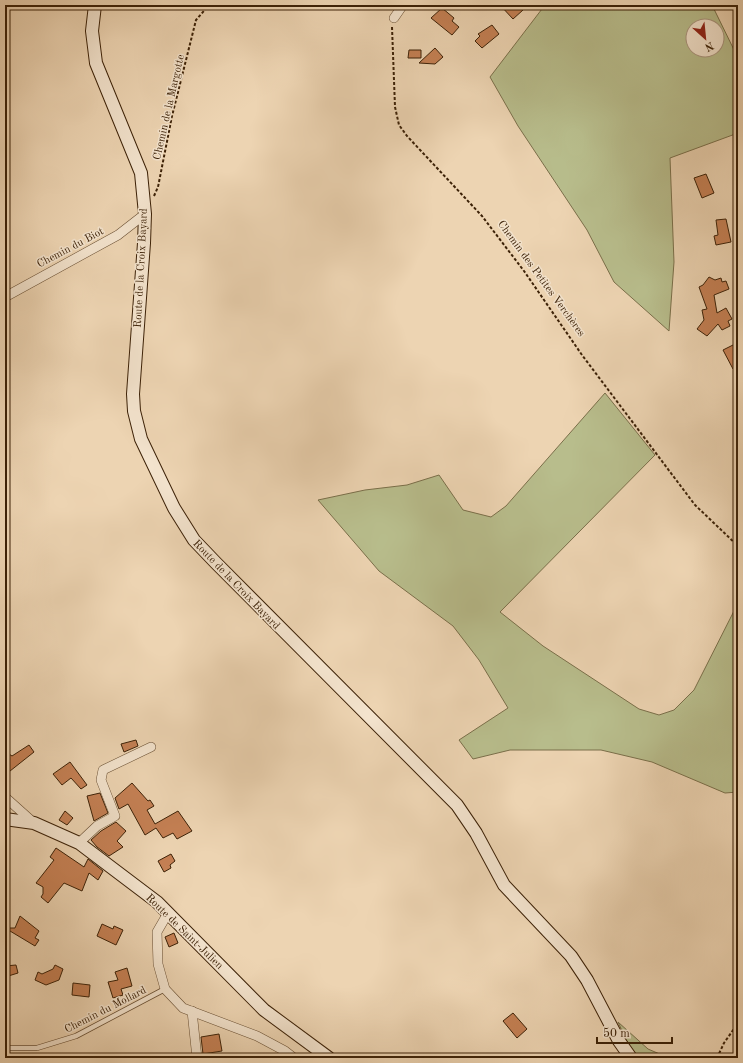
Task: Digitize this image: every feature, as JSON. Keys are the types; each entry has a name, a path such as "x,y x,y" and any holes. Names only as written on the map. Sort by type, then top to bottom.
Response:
{"main road":[{"name":"Route de la Croix Bayard","path":"95,5 92,31 96,63 141,173 145,214 133,394 134,411 146,450 183,525 194,540 216,563 457,805 476,832 504,884 571,956 587,980 616,1035 631,1058"},
{"name":"Route de Saint-Julien","path":"5,819 34,823 79,843 157,902 264,1010 329,1058"}],"street":[{"path":"394,18 403,5"},
{"name":"Chemin du Biot","path":"5,297 118,235 145,214"},
{"path":"79,843 97,826 115,816 102,780 103,770 151,747"},
{"path":"5,798 34,823"},
{"path":"168,913 157,932 158,964 165,989 183,1008 257,1036 285,1051 294,1058"},
{"path":"192,1012 197,1058"}],"lane":[{"name":"Chemin du Mollard","path":"5,1048 37,1048 76,1036 165,989"}],"path":[{"name":"Chemin de la Margotte","path":"145,214 158,187 172,116 196,20 209,5"},
{"name":"Chemin des Petites Verchères","path":"394,18 391,31 392,68 395,107 399,125 407,136 482,216 524,271 582,355 695,505 738,546"},
{"path":"717,1058 724,1043 738,1023"}],"green space":[{"path":"545,5 712,5 718,18 685,18 685,58 725,58 725,32 738,58 738,133 670,158 674,262 669,331 614,282 587,230 518,126 490,77"},
{"path":"605,393 655,455 500,612 543,646 639,709 659,715 674,710 694,690 738,603 738,792 725,793 652,762 601,750 510,750 473,759 459,740 508,708 479,660 453,626 379,571 318,500 365,490 407,485 439,475 463,510 491,517 506,506"},
{"path":"618,1022 648,1049 669,1058 638,1058 628,1044"}],"building":[{"path":"500,5 519,5 523,10 513,19"},
{"path":"442,8 454,18 452,21 459,27 452,35 431,18"},
{"path":"492,25 499,34 482,48 475,41 480,36 478,34"},
{"path":"435,48 443,57 435,64 419,63"},
{"path":"409,50 421,50 421,58 408,58"},
{"path":"706,174 714,193 702,198 694,178"},
{"path":"726,219 731,242 716,245 714,236 718,235 716,220"},
{"path":"709,277 715,280 721,278 722,282 726,281 729,289 714,295 717,313 726,308 732,319 728,321 730,326 722,330 718,324 707,336 697,329 704,320 702,310 707,309 699,287 703,285"},
{"path":"735,344 738,350 738,366 733,369 723,350"},
{"path":"136,740 138,746 124,752 121,744"},
{"path":"29,745 34,752 5,775 5,759 9,754 12,756"},
{"path":"70,762 87,785 81,789 71,778 62,785 53,774"},
{"path":"132,783 148,801 150,800 154,806 147,810 155,824 178,811 192,831 177,839 173,833 163,838 156,828 145,835 128,804 119,809 115,798"},
{"path":"100,793 108,813 94,821 87,796"},
{"path":"65,811 73,818 67,825 59,820"},
{"path":"116,822 126,831 117,841 123,847 109,856 97,847 91,840 101,831"},
{"path":"56,848 84,867 88,859 103,871 98,880 89,873 82,891 64,883 48,903 41,897 43,894 43,887 36,883 54,860 50,857"},
{"path":"171,854 175,861 170,865 171,868 164,872 158,861"},
{"path":"20,916 39,931 35,938 39,940 35,946 5,928 15,928"},
{"path":"102,924 113,929 114,926 123,930 116,945 97,936"},
{"path":"174,933 178,943 169,947 165,937"},
{"path":"16,965 18,973 5,977 5,966"},
{"path":"55,965 63,969 59,980 46,985 35,980 38,972 42,974 53,969"},
{"path":"127,968 132,986 121,989 123,995 113,998 108,982 118,980 115,972"},
{"path":"73,983 90,985 89,997 72,995"},
{"path":"513,1013 527,1029 517,1038 503,1021"},
{"path":"219,1034 222,1051 203,1054 201,1037"}]}
